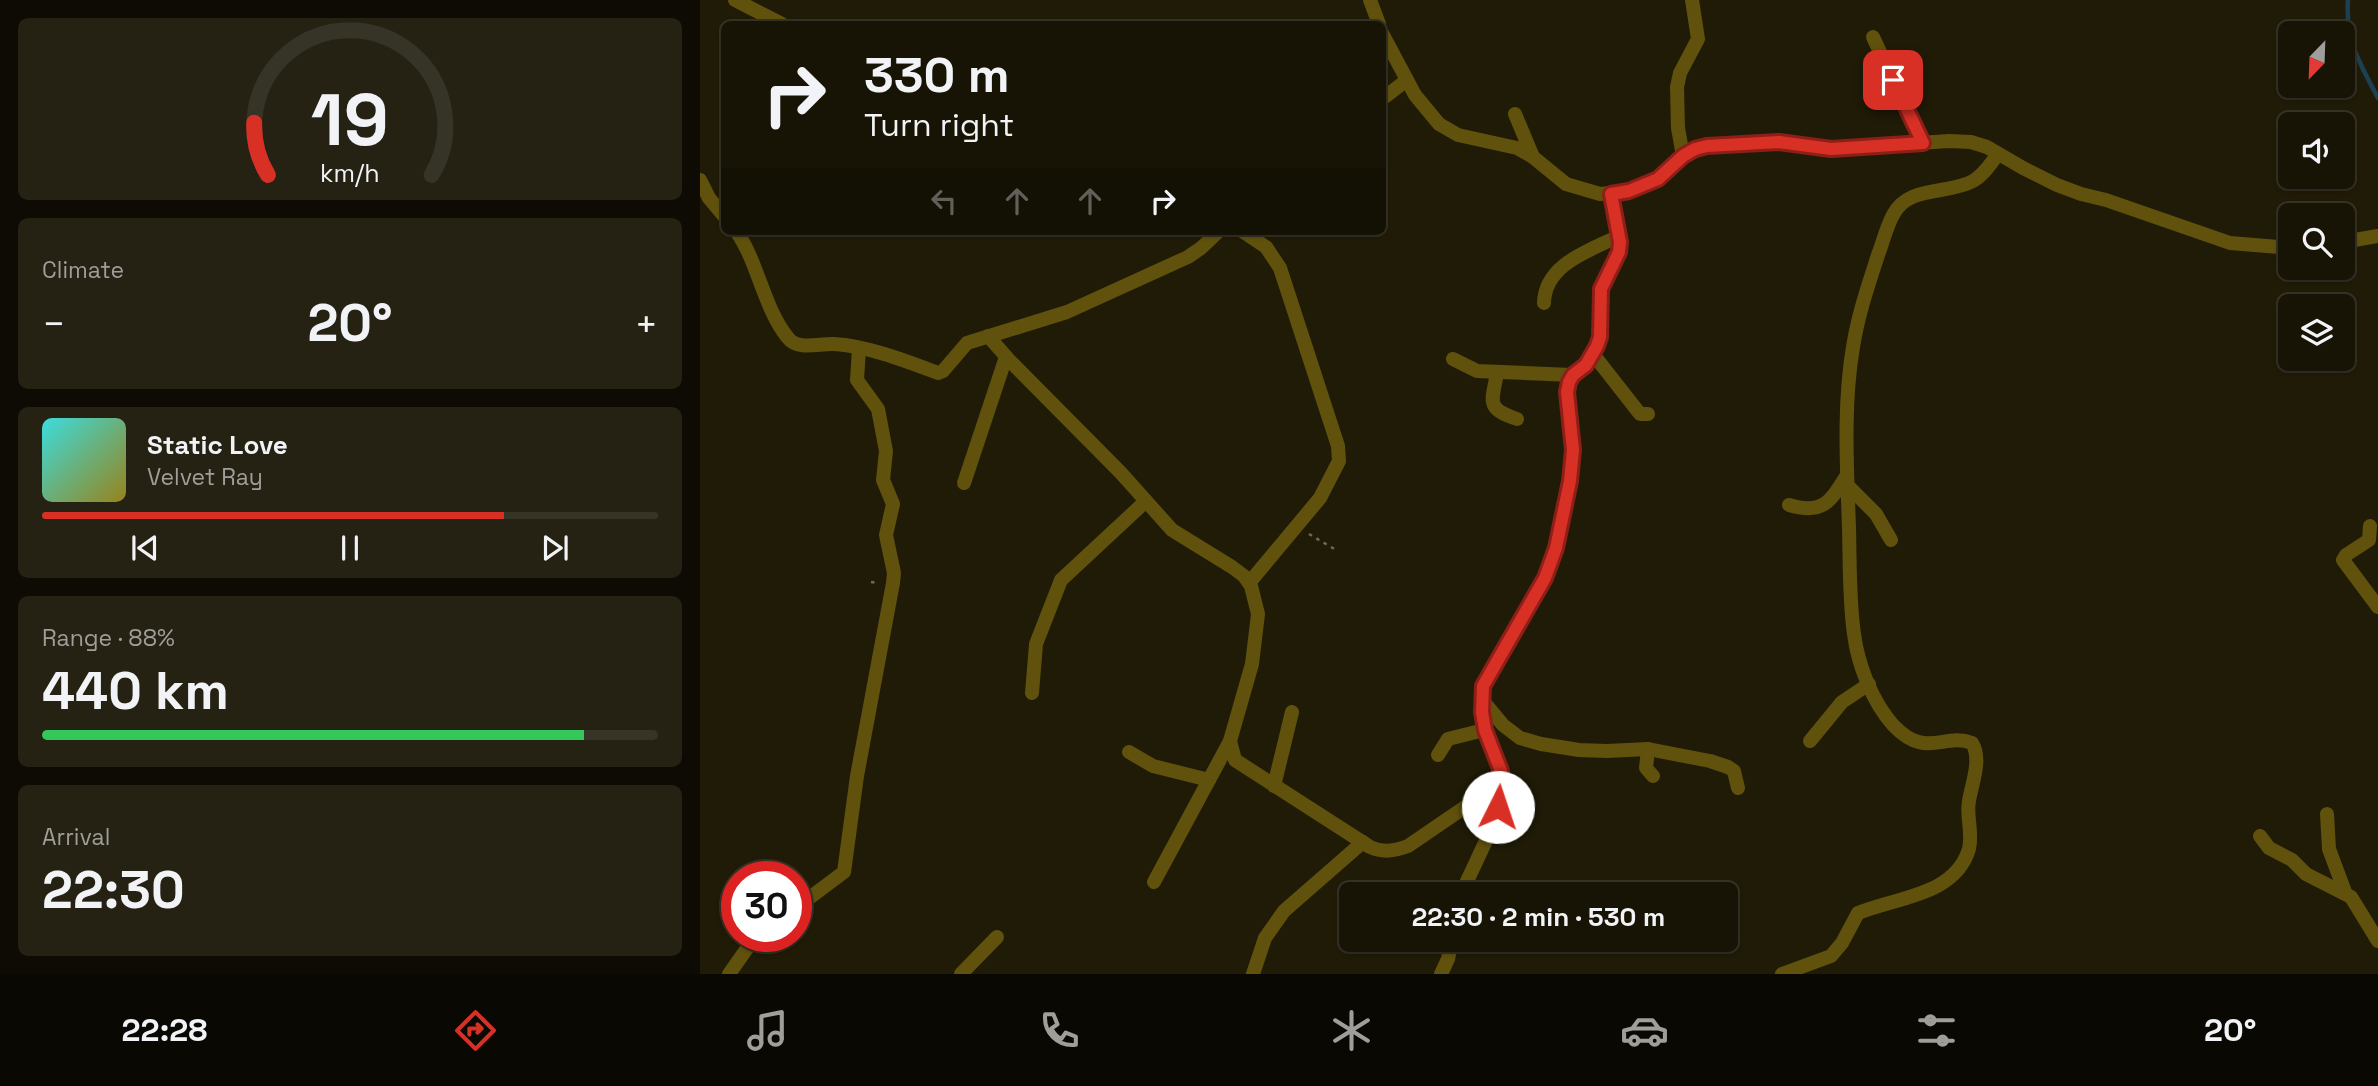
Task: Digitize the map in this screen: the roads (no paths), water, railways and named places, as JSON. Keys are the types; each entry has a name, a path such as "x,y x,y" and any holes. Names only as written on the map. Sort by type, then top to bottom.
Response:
{"street":[{"path":"735,0 776,21"},
{"path":"1370,0 1378,21"},
{"path":"1683,156 1678,128 1676,87 1698,38 1692,0"},
{"path":"1873,37 1923,143"},
{"path":"1386,41 1426,111 1439,124 1458,135 1517,148 1533,157 1566,184 1600,194 1629,191 1658,179 1683,156 1707,146 1768,143 1831,149 1971,142 2081,194 2106,200 2230,243 2278,247"},
{"path":"1386,96 1407,80"},
{"path":"1515,114 1533,157"},
{"path":"1782,974 1831,956 1842,943 1858,913 1940,886 1952,876 1969,850 1971,839 1967,809 1976,749 1972,743 1966,741 1928,745 1905,735 1894,726 1869,684 1854,634 1847,440 1852,351 1864,295 1892,216 1903,202 1912,198 1929,191 1970,183 1982,175 1998,154"},
{"path":"700,180 709,198 721,212"},
{"path":"1467,882 1498,815 1495,785 1501,771 1485,730 1483,686 1545,578 1556,548 1570,481 1573,450 1567,392 1573,375 1586,365 1600,337 1601,289 1619,252 1619,236 1611,194"},
{"path":"738,235 765,298 792,343 835,344 938,373 943,371 967,343 1067,312 1188,257 1215,235"},
{"path":"1248,235 1266,247 1280,268 1338,446 1339,461 1320,498 1249,583"},
{"path":"1544,303 1547,282 1555,274 1570,261 1619,236"},
{"path":"2355,240 2378,236"},
{"path":"988,336 1121,473 1172,530 1232,567 1249,583 1256,599 1258,614 1252,664 1230,741 1154,882"},
{"path":"812,896 844,872 857,776 894,573 886,535 893,504 883,480 886,451 878,410 856,380 859,349"},
{"path":"1593,354 1620,386 1634,408 1640,414 1648,414"},
{"path":"964,483 1006,357"},
{"path":"1453,359 1477,371 1573,375"},
{"path":"1497,373 1493,400 1495,408 1499,413 1517,419"},
{"path":"1789,505 1815,509 1824,505 1848,481"},
{"path":"1848,481 1876,514 1891,540"},
{"path":"1032,693 1036,644 1061,580 1146,501"},
{"path":"2371,526 2369,540 2346,555 2343,560 2378,607"},
{"path":"1810,741 1842,702 1869,684"},
{"path":"1483,701 1503,725 1520,738 1579,750 1648,749 1728,767 1734,771 1738,788"},
{"path":"1274,786 1292,712"},
{"path":"1438,755 1448,739 1485,730"},
{"path":"1230,741 1235,760 1378,851 1408,846 1495,785"},
{"path":"1648,749 1646,768 1653,776"},
{"path":"1129,752 1153,766 1209,780"},
{"path":"2327,814 2329,849 2345,892"},
{"path":"2260,836 2269,848 2292,860 2306,874 2345,892 2356,902 2378,942"},
{"path":"1253,974 1265,939 1280,917 1363,842"},
{"path":"961,974 997,937"},
{"path":"729,974 744,952"},
{"path":"1441,974 1449,952"}],"waterway":[{"path":"2348,0 2351,40 2378,98"}]}
